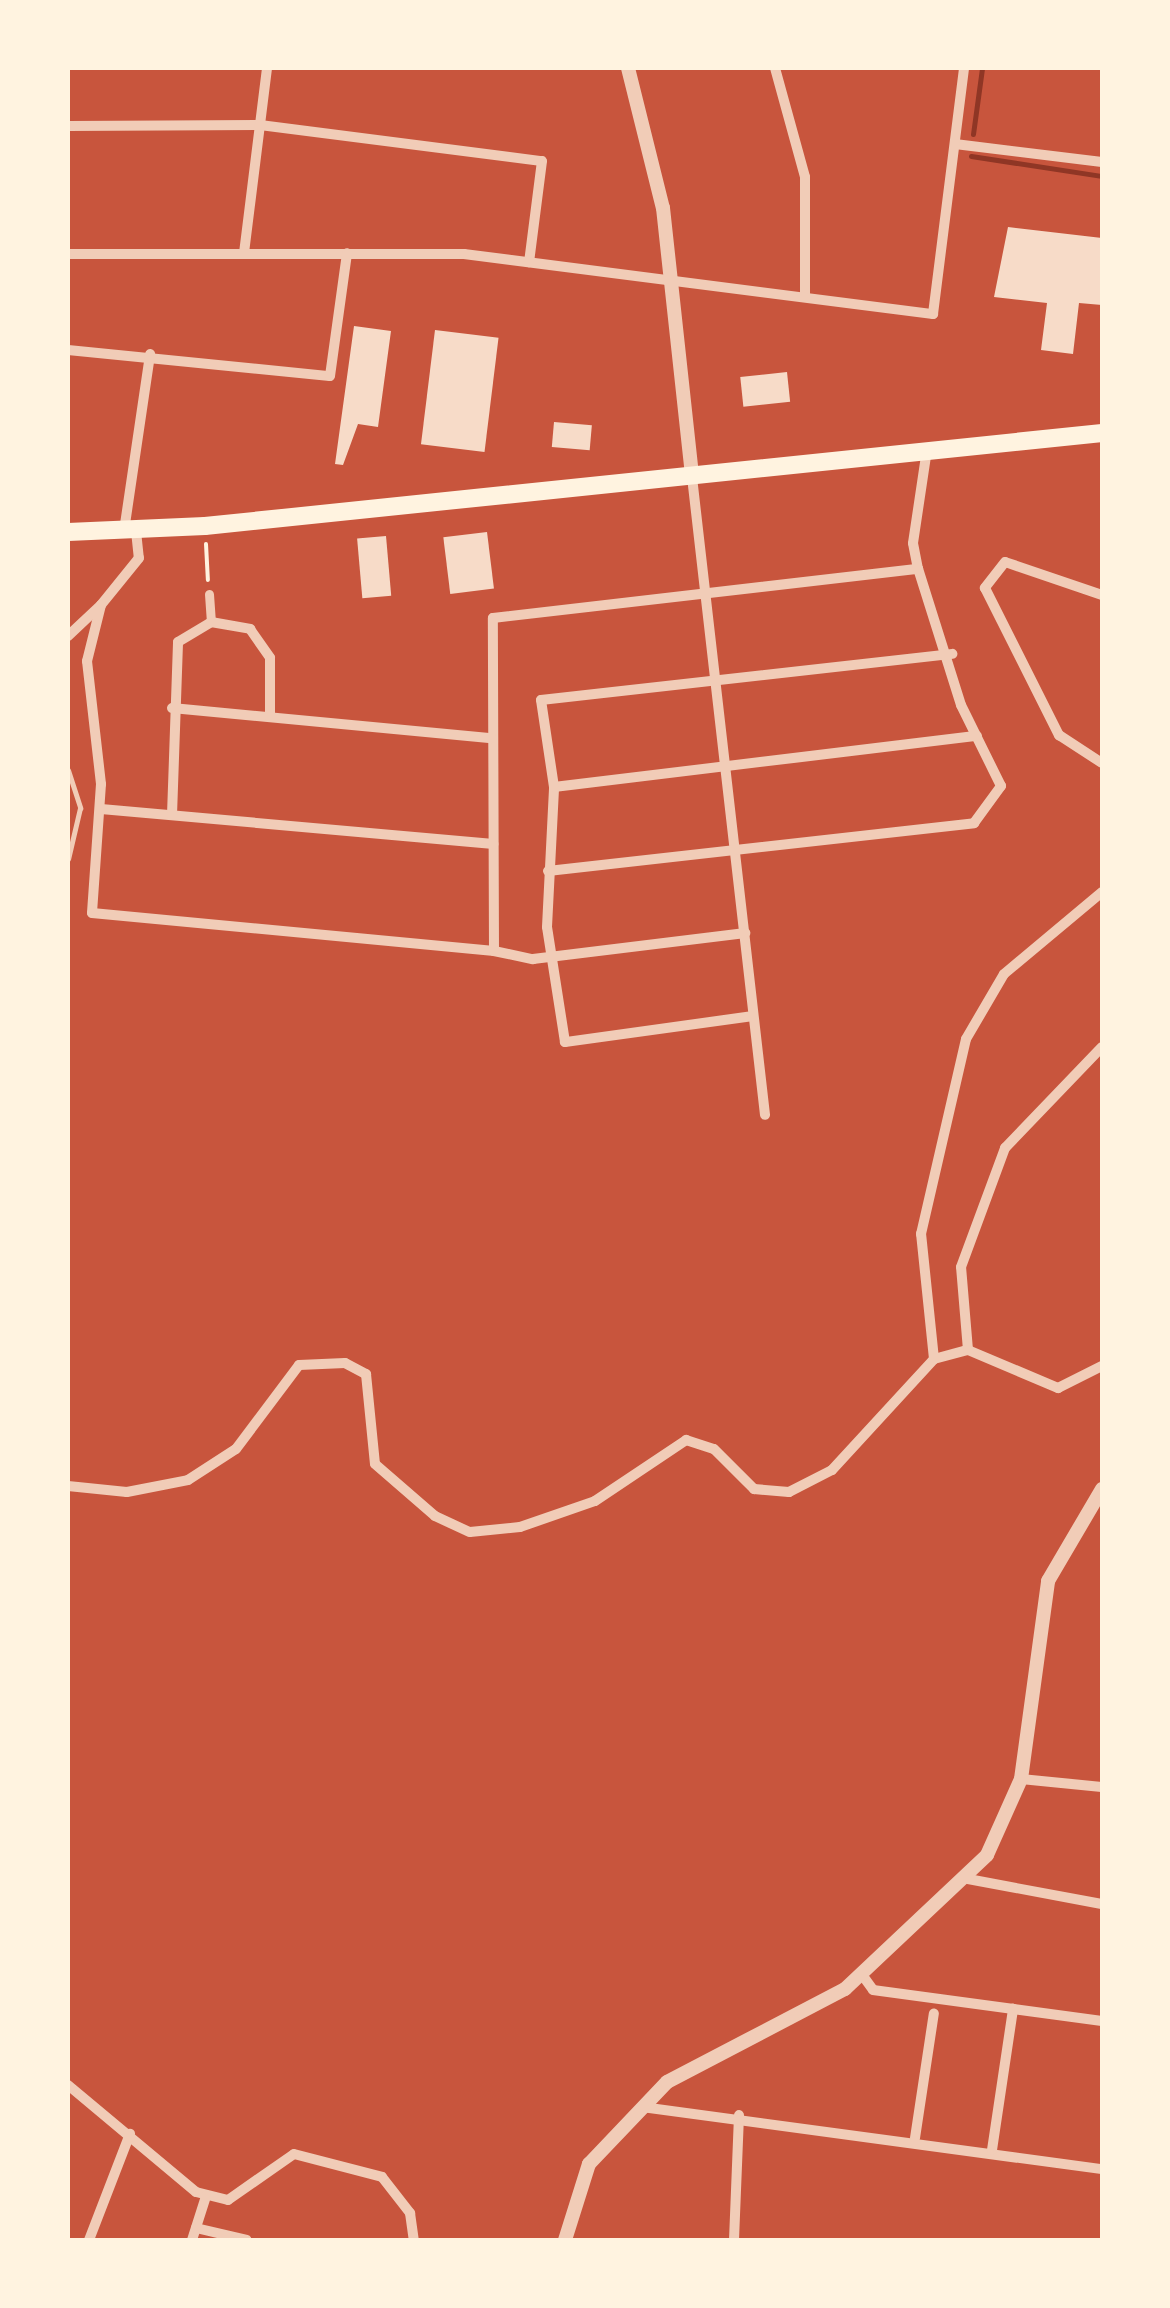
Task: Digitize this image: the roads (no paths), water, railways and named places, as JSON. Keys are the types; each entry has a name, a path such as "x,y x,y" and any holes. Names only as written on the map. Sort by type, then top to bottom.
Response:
{"main road":[{"path":"68,532 130,531 926,456 1102,433"}],"street":[{"path":"244,253 267,68"},
{"path":"628,68 655,165 692,477 710,593 765,1115"},
{"path":"775,68 805,177 805,297"},
{"path":"68,254 347,253 529,262 933,314 964,68"},
{"path":"68,126 260,126 542,161 529,262"},
{"path":"955,144 1102,162"},
{"path":"68,350 150,354 330,376 347,253"},
{"path":"68,636 101,605 138,558 130,531 150,354"},
{"path":"548,871 974,823 1001,786 977,736 952,654 918,569 912,542 926,456"},
{"path":"1102,595 1006,562 989,572 985,588 1059,735 1102,763"},
{"path":"494,951 493,618 918,569"},
{"path":"210,594 211,622"},
{"path":"101,605 87,661 101,809 92,912 552,957 745,933"},
{"path":"172,815 172,708 178,642 211,622 238,624 262,642 270,717"},
{"path":"754,1016 565,1042 552,957 548,871 554,786 541,700 952,654"},
{"path":"172,708 492,738"},
{"path":"554,786 977,736"},
{"path":"101,809 493,844"},
{"path":"934,1360 920,1234 966,1039 1004,974 1102,892"},
{"path":"968,1350 961,1266 1004,1148 1102,1047"},
{"path":"68,1486 127,1492 188,1480 236,1449 299,1366 346,1363 366,1374 375,1464 435,1516 470,1532 520,1527 595,1501 686,1440 714,1449 754,1489 789,1492 832,1470 934,1360 968,1350 1058,1388 1102,1366"},
{"path":"565,2240 589,2164 641,2107 690,2066 863,1976 968,1879 1022,1779 1042,1603 1060,1553 1102,1489"},
{"path":"1022,1779 1102,1788"},
{"path":"968,1879 1102,1904"},
{"path":"863,1976 872,1990 1102,2022"},
{"path":"992,2150 1014,2010"},
{"path":"915,2138 934,2012"},
{"path":"68,2085 130,2133 138,2152 206,2196 228,2200 294,2154 382,2177 410,2214 414,2240"},
{"path":"641,2107 915,2138 1102,2169"},
{"path":"734,2240 738,2115"},
{"path":"89,2240 130,2133"},
{"path":"192,2240 206,2196"},
{"path":"196,2228 247,2240"}],"lane":[{"path":"68,770 80,808 68,859"}],"waterway":[{"path":"973,134 982,68"},
{"path":"971,156 1102,176"}]}
